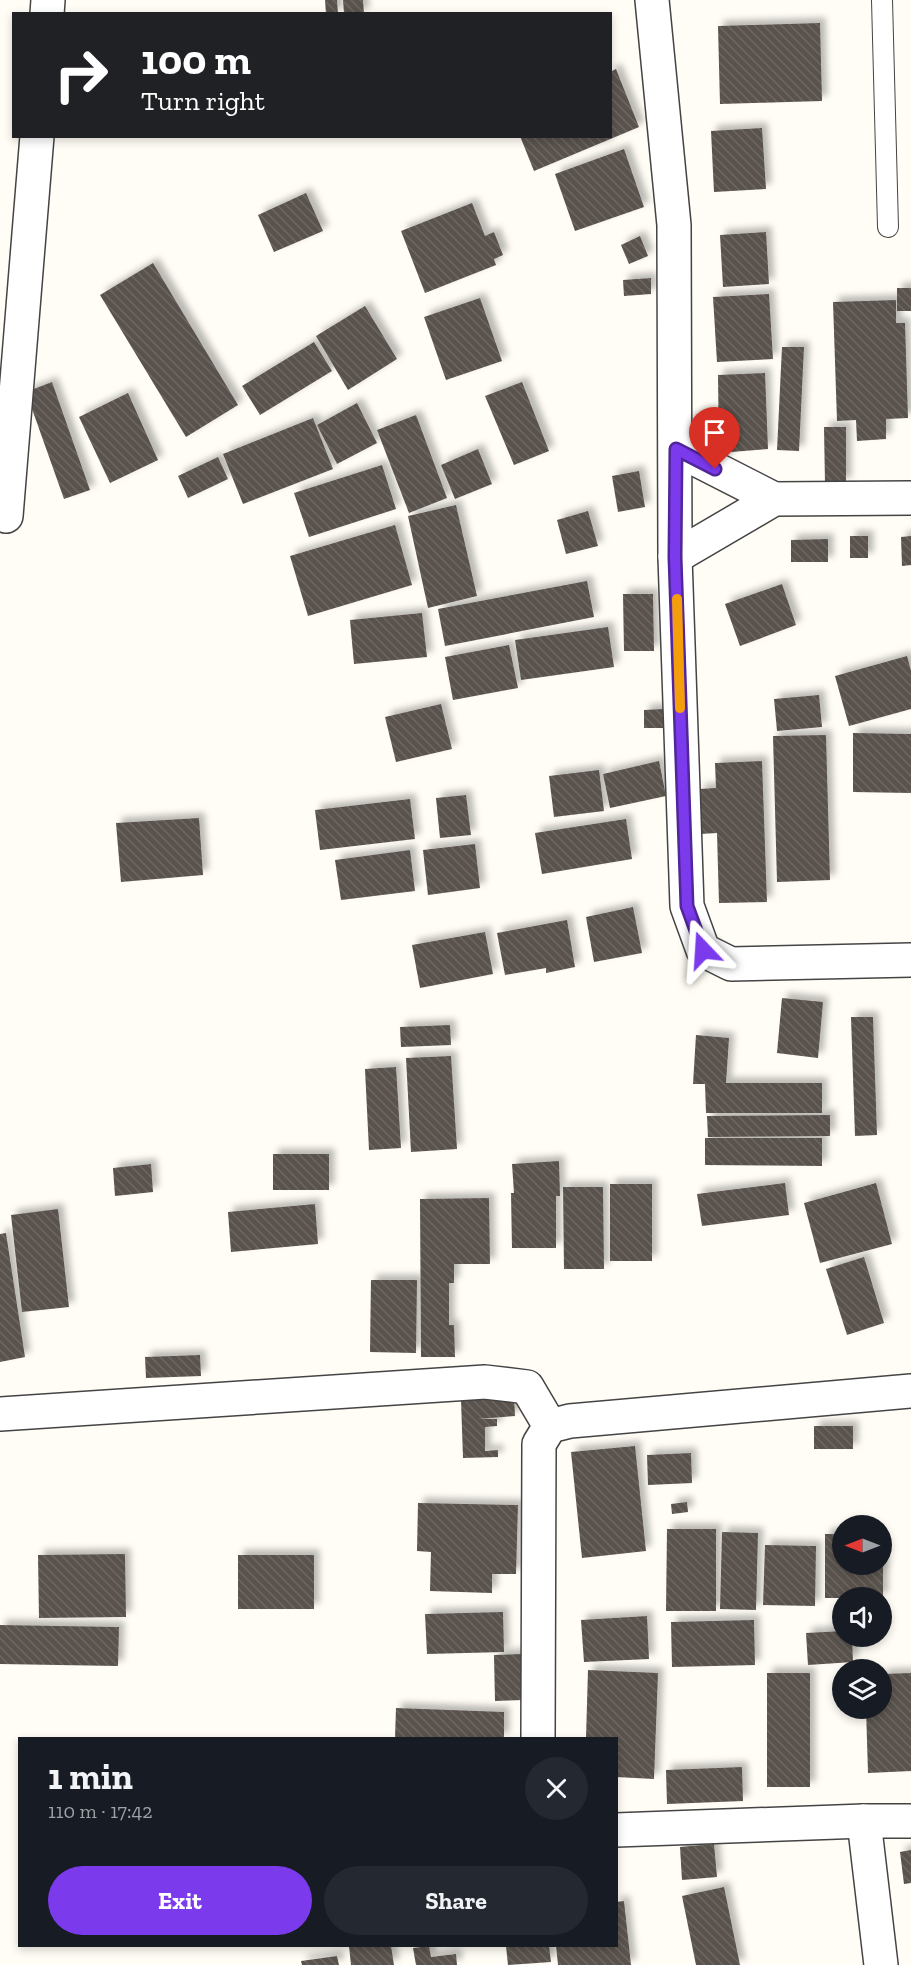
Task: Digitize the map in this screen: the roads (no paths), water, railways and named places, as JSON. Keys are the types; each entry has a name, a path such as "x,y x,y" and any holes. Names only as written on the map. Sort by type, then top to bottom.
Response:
{"street":[{"path":"652,0 674,225 675,557 687,906 703,950 731,964 911,960"},
{"path":"6,516 37,138"},
{"path":"676,449 774,499 911,498"},
{"path":"675,557 774,499"},
{"path":"0,1414 486,1382 527,1387 550,1426"},
{"path":"538,1737 539,1444 550,1426 570,1421 911,1391"},
{"path":"864,1821 881,1965"},
{"path":"618,1830 911,1821"}],"lane":[{"path":"882,0 888,227"}]}
